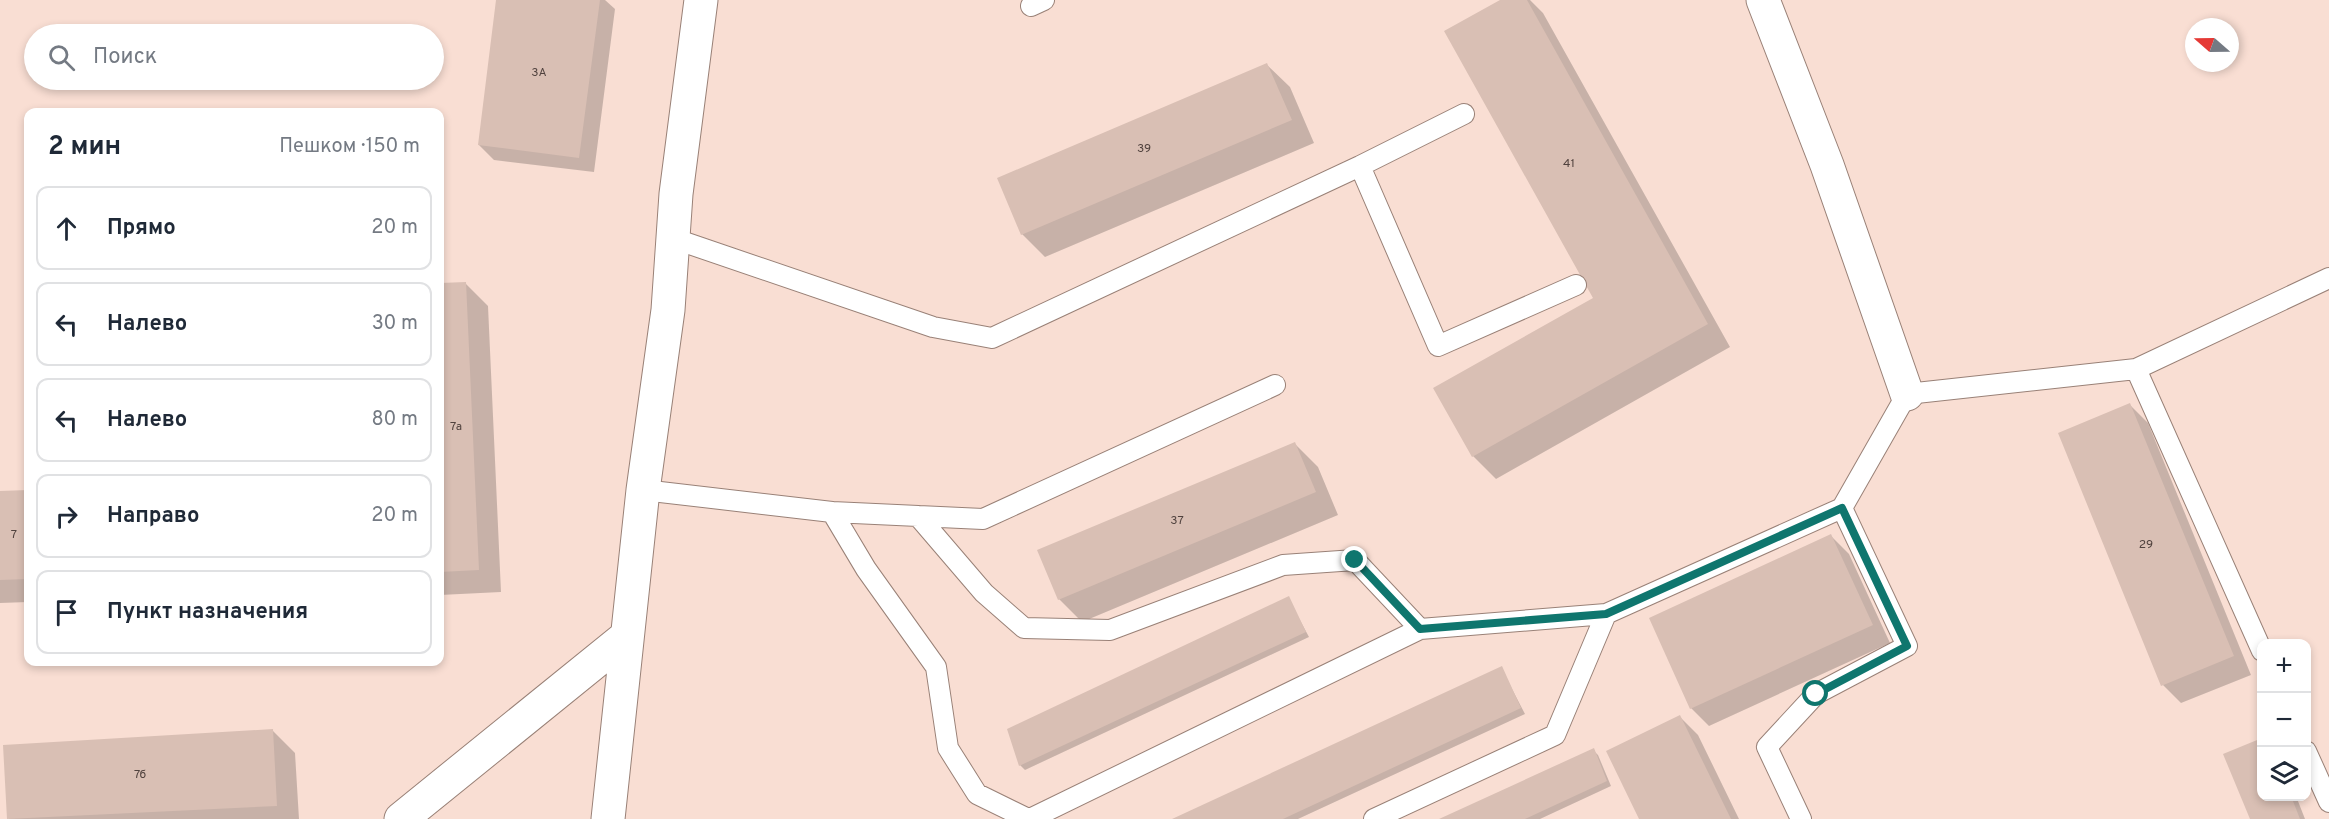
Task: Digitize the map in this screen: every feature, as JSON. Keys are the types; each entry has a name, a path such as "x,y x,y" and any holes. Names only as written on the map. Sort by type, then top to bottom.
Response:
{"street":[{"path":"608,819 643,490 668,310 675,239 676,194 701,0"},
{"path":"1762,0 1827,165 1907,393"},
{"path":"401,819 627,636"}],"lane":[{"path":"675,239 933,327 992,338 1360,166 1464,114"},
{"path":"1360,166 1438,346 1576,285"},
{"path":"832,512 866,569 936,667 948,748 977,794 1029,819 1420,629 1606,614 1842,508 1907,393 2136,369 2329,278"},
{"path":"2136,369 2257,640"},
{"path":"643,490 832,512 983,519 1275,385"},
{"path":"1801,819 1767,747 1816,694 1907,646 1842,508"},
{"path":"918,516 984,593 1024,628 1110,630 1282,565 1355,560 1420,629"},
{"path":"1374,819 1555,735 1606,614"},
{"path":"2311,760 2329,802"}],"building":[{"path":"496,0 600,0 579,158 478,145"},
{"path":"1500,0 1527,0 1708,324 1472,457 1433,388 1593,298 1444,31"},
{"path":"1267,63 1292,120 1021,235 997,178"},
{"path":"466,282 479,570 444,572 444,283"},
{"path":"2130,403 2234,656 2161,686 2058,433"},
{"path":"1295,442 1316,492 1058,600 1037,550"},
{"path":"24,490 24,579 0,580 0,491"},
{"path":"1831,534 1873,625 1690,709 1649,618"},
{"path":"1289,596 1306,632 1019,766 1007,729"},
{"path":"1502,666 1521,708 1283,819 1172,819"},
{"path":"1680,715 1731,819 1639,819 1606,751"},
{"path":"273,729 277,806 7,819 3,745"},
{"path":"2257,740 2257,801 2293,801 2300,819 2250,819 2223,754"},
{"path":"1594,748 1607,781 1525,819 1439,819"}],"route":[{"path":"1355,560 1420,629 1606,614 1842,508 1907,646 1816,694"}]}
